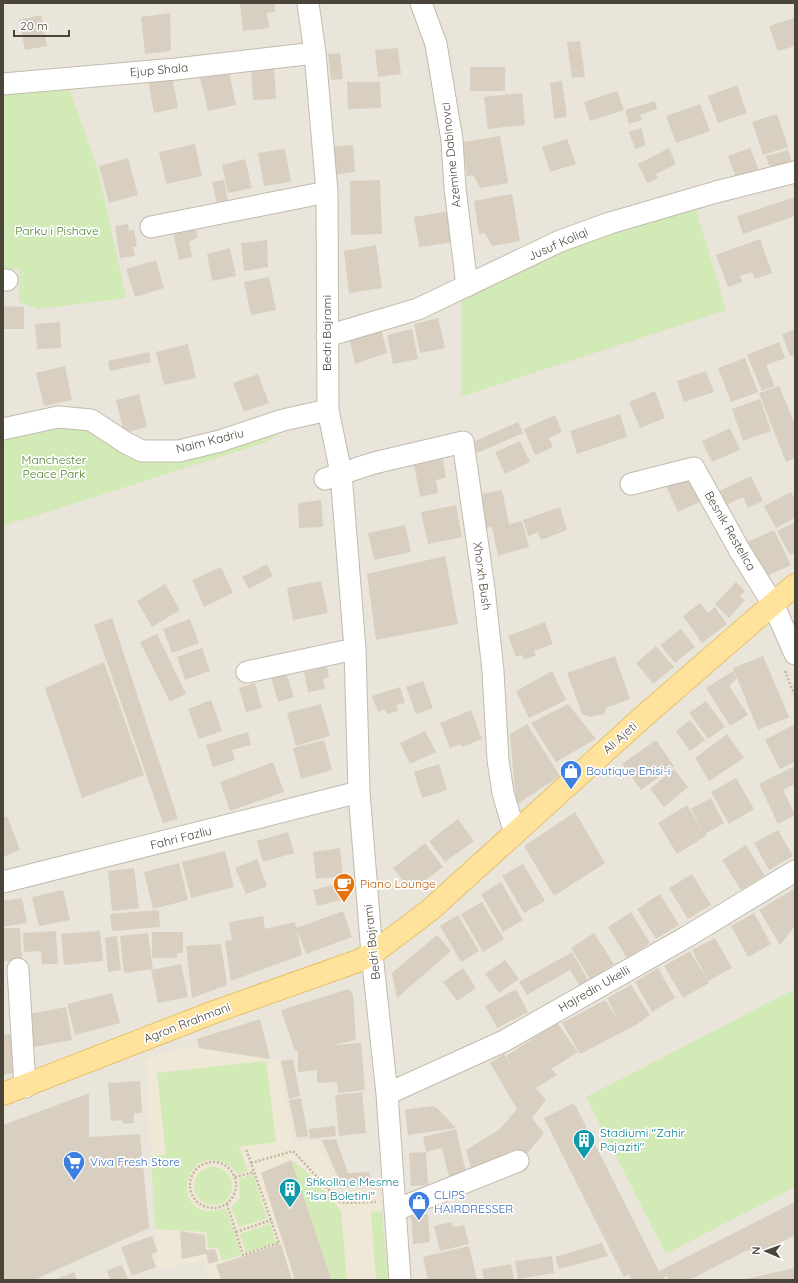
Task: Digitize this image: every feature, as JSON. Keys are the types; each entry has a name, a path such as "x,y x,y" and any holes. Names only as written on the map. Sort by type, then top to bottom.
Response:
{"main road":[{"name":"Ali Ajeti","path":"372,954 430,910 644,716 795,585"},
{"name":"Agron Rrahmani","path":"3,1094 25,1087 214,1012 358,961 372,954"}],"street":[{"name":"Bedri Bajrami","path":"308,3 316,52 327,192 328,410 333,476 355,649 359,792 372,954 376,975 386,1094 400,1280"},
{"name":"Azemine Dabinovci","path":"421,3 436,44 451,133 455,194 467,286"},
{"name":"Ejup Shala","path":"3,84 176,69 316,52"},
{"name":"Jusuf Koliqi","path":"327,336 418,309 560,241 610,223 716,192 795,172"},
{"path":"151,227 327,192"},
{"name":"Naim Kadriu","path":"3,429 58,417 90,420 126,443 142,451 179,451 220,441 284,420 328,410"},
{"name":"Xhorxh Bush","path":"333,476 374,463 463,442 494,671 498,760 503,794 515,834"},
{"name":"Besnik Restelica","path":"631,484 694,468 740,551 773,604 795,654"},
{"path":"247,672 355,649"},
{"name":"Fahri Fazliu","path":"3,882 359,792"},
{"name":"Hajredin Ukelli","path":"386,1094 504,1041 688,936 795,871"},
{"path":"18,969 25,1087"},
{"path":"395,1206 518,1161"}],"path":[{"path":"227,1204 243,1255 279,1243 246,1149"},
{"path":"251,1162 293,1151 341,1204 395,1206"},
{"path":"214,1162 227,1167 235,1177 237,1187 234,1195 227,1204 215,1208 208,1208 200,1205 191,1192 190,1185 192,1178 200,1167 214,1162"},
{"path":"235,1177 254,1172"},
{"path":"236,1232 271,1220"}],"shaded area":[{"path":"3,3 795,3 795,1280 3,1280"},
{"path":"186,1046 270,1060 278,1059 293,1143 318,1140 339,1191 379,1188 388,1280 209,1280 203,1260 157,1271 146,1060"}],"green space":[{"name":"Parku i Pishave","path":"67,83 98,169 126,298 39,309 19,302 19,269 3,270 3,91"},
{"path":"695,206 726,310 461,397 461,298 567,242"},
{"name":"Manchester Peace Park","path":"60,422 82,424 137,455 254,437 279,435 261,444 3,526 3,436"},
{"path":"795,989 795,1187 666,1254 586,1097"},
{"path":"266,1061 276,1142 239,1147 248,1171 237,1174 231,1167 223,1163 217,1161 204,1161 195,1167 189,1176 187,1188 189,1199 196,1207 209,1211 226,1208 241,1255 222,1261 218,1248 208,1248 206,1232 155,1229 151,1156 166,1155 157,1073"},
{"path":"291,1160 309,1174 341,1211 347,1280 332,1280"},
{"path":"213,1167 223,1170 229,1176 232,1186 229,1196 223,1202 213,1205 203,1202 197,1196 194,1186 197,1176 203,1170"},
{"path":"253,1174 267,1218 239,1227 231,1207 240,1198 239,1179"},
{"path":"382,1211 388,1280 376,1280 371,1212"},
{"path":"270,1224 276,1243 246,1253 240,1234"}],"building":[{"path":"240,3 275,3 275,12 267,13 269,28 243,31"},
{"path":"170,13 171,51 145,54 141,17"},
{"path":"41,15 47,46 25,50 19,20"},
{"path":"794,18 795,46 778,51 769,26"},
{"path":"580,41 585,77 572,78 567,42"},
{"path":"398,48 401,74 378,77 375,50"},
{"path":"340,53 343,79 331,80 328,54"},
{"path":"274,67 276,99 253,100 251,70"},
{"path":"470,67 505,67 505,91 470,91"},
{"path":"229,72 236,105 208,111 200,78"},
{"path":"172,76 178,108 154,113 148,80"},
{"path":"562,81 567,117 554,119 550,83"},
{"path":"347,82 380,82 381,108 348,109"},
{"path":"737,85 747,113 718,123 708,96"},
{"path":"617,91 624,110 590,121 584,102"},
{"path":"522,93 525,125 488,129 484,97"},
{"path":"655,101 657,109 640,115 642,120 629,124 625,110"},
{"path":"700,104 710,131 676,143 666,116"},
{"path":"777,114 788,147 763,155 752,122"},
{"path":"641,128 646,145 635,149 629,132"},
{"path":"500,136 508,183 480,188 473,175 467,176 462,142"},
{"path":"567,139 576,164 550,172 542,147"},
{"path":"195,144 202,176 166,184 159,152"},
{"path":"353,145 355,172 332,175 330,147"},
{"path":"669,148 676,164 656,174 658,178 647,183 638,164"},
{"path":"750,148 759,170 736,177 728,156"},
{"path":"285,149 291,182 264,186 258,153"},
{"path":"788,150 793,166 771,172 766,156"},
{"path":"128,158 138,195 109,203 99,166"},
{"path":"245,159 252,188 228,193 222,165"},
{"path":"224,180 229,206 218,208 212,182"},
{"path":"380,180 382,234 351,235 350,181"},
{"path":"512,194 520,241 492,246 485,233 479,234 474,201"},
{"path":"795,197 795,216 743,234 737,216"},
{"path":"451,211 455,242 419,247 414,217"},
{"path":"194,222 198,237 189,242 192,257 179,260 172,227"},
{"path":"128,224 129,231 134,230 137,247 133,247 135,256 120,258 115,226"},
{"path":"760,239 772,273 755,279 752,272 740,276 742,282 728,287 716,255"},
{"path":"267,240 268,267 244,271 241,243"},
{"path":"376,245 382,288 349,293 344,251"},
{"path":"230,248 236,276 212,281 207,254"},
{"path":"156,260 164,288 135,297 126,269"},
{"path":"269,277 276,310 251,315 244,282"},
{"path":"3,306 24,307 24,329 3,329"},
{"path":"438,318 445,348 420,353 414,324"},
{"path":"60,322 61,348 37,349 35,324"},
{"path":"381,328 387,353 355,364 349,337"},
{"path":"412,329 418,359 393,364 387,335"},
{"path":"795,329 795,355 790,356 782,334"},
{"path":"779,342 785,358 766,365 775,386 762,391 747,355"},
{"path":"188,344 196,378 164,385 156,352"},
{"path":"149,352 151,362 110,371 108,361"},
{"path":"745,358 758,392 731,402 718,368"},
{"path":"65,366 72,400 44,406 36,373"},
{"path":"706,371 714,392 684,402 677,381"},
{"path":"258,374 269,403 244,412 233,383"},
{"path":"779,386 795,424 795,458 786,462 759,393"},
{"path":"655,391 665,418 640,428 629,402"},
{"path":"139,394 147,427 124,433 116,400"},
{"path":"760,399 771,431 743,441 732,409"},
{"path":"620,414 627,437 577,454 570,431"},
{"path":"555,415 562,432 549,438 553,447 535,455 524,429"},
{"path":"518,422 523,433 477,453 473,442"},
{"path":"730,428 740,450 712,462 702,441"},
{"path":"520,441 530,462 505,474 495,452"},
{"path":"443,459 446,478 436,480 438,493 420,497 414,465"},
{"path":"688,476 700,502 678,512 666,486"},
{"path":"751,476 763,501 748,508 743,497 724,506 717,492"},
{"path":"502,490 509,524 522,521 529,547 498,556 492,527 484,528 477,495"},
{"path":"791,492 795,499 795,518 776,528 764,506"},
{"path":"321,500 323,527 299,528 298,503"},
{"path":"456,505 462,537 428,544 421,512"},
{"path":"560,507 567,530 541,540 538,532 528,536 523,520"},
{"path":"795,522 795,553 790,555 777,531"},
{"path":"405,525 411,552 374,560 368,533"},
{"path":"774,530 791,565 759,579 743,544"},
{"path":"445,556 458,624 376,640 367,574"},
{"path":"267,564 273,576 249,589 242,577"},
{"path":"221,567 233,593 204,607 192,580"},
{"path":"321,581 328,613 293,620 287,588"},
{"path":"736,582 745,591 740,596 745,600 729,618 715,604"},
{"path":"165,584 180,610 152,627 137,601"},
{"path":"700,603 708,613 715,607 727,624 702,643 683,616"},
{"path":"112,618 178,819 163,823 94,625"},
{"path":"190,619 199,643 172,653 163,629"},
{"path":"545,622 553,644 534,651 536,655 524,660 522,655 516,657 508,636"},
{"path":"681,629 695,647 675,663 660,645"},
{"path":"157,634 186,694 170,702 140,642"},
{"path":"656,646 674,667 653,684 636,663"},
{"path":"202,648 210,671 185,680 177,657"},
{"path":"615,656 630,699 606,708 604,714 590,717 582,714 567,673"},
{"path":"763,656 789,717 758,730 737,678 729,686 748,715 730,726 706,688 733,671 736,677 733,668"},
{"path":"104,662 144,775 82,798 45,688"},
{"path":"327,667 329,677 323,679 325,689 308,692 304,672"},
{"path":"552,671 566,700 529,718 516,691"},
{"path":"286,673 294,697 278,702 271,677"},
{"path":"423,681 433,708 416,714 406,687"},
{"path":"255,683 262,708 246,712 239,688"},
{"path":"400,687 405,703 396,705 398,711 387,714 385,709 378,712 372,696"},
{"path":"211,700 222,731 199,739 188,709"},
{"path":"706,701 725,727 708,739 689,713"},
{"path":"321,704 330,736 296,746 287,713"},
{"path":"568,704 596,739 556,762 531,723"},
{"path":"471,710 482,739 462,747 461,744 450,748 440,723"},
{"path":"690,720 705,740 690,751 676,731"},
{"path":"527,724 560,776 516,805 510,734"},
{"path":"795,724 795,762 780,769 765,740"},
{"path":"425,731 436,752 410,764 400,743"},
{"path":"248,732 251,745 232,750 235,760 213,767 206,745"},
{"path":"727,734 744,758 709,781 695,758"},
{"path":"324,740 332,770 301,779 293,748"},
{"path":"656,740 674,766 641,790 622,764"},
{"path":"273,762 284,792 230,811 220,782"},
{"path":"439,764 447,790 422,798 414,772"},
{"path":"795,766 795,784 783,790 795,815 778,824 759,784"},
{"path":"674,769 688,787 664,807 650,789"},
{"path":"736,778 754,809 729,824 711,792"},
{"path":"711,798 724,823 705,834 706,836 677,854 658,823 687,805 704,833 691,809"},
{"path":"575,812 605,863 554,896 524,846"},
{"path":"7,816 20,850 3,857 3,818"},
{"path":"458,819 474,841 445,862 429,841"},
{"path":"778,830 793,856 769,870 754,843"},
{"path":"288,832 294,853 263,862 257,841"},
{"path":"425,843 443,867 411,891 393,868"},
{"path":"746,845 765,876 741,890 722,860"},
{"path":"340,848 343,876 316,879 313,852"},
{"path":"225,851 234,887 191,898 182,862"},
{"path":"257,859 267,886 246,894 235,868"},
{"path":"179,863 188,900 153,909 144,872"},
{"path":"523,864 545,901 524,913 502,876"},
{"path":"134,868 139,908 112,911 108,871"},
{"path":"692,874 711,905 688,919 669,888"},
{"path":"501,882 523,920 503,932 481,894"},
{"path":"337,884 341,900 317,906 313,890"},
{"path":"795,888 795,926 780,945 759,910"},
{"path":"63,890 70,920 39,926 32,897"},
{"path":"660,894 679,925 656,939 637,909"},
{"path":"22,898 27,923 3,927 3,901"},
{"path":"482,902 504,939 483,952 461,914"},
{"path":"159,910 160,927 112,931 110,914"},
{"path":"343,911 352,937 306,954 296,928"},
{"path":"631,912 650,943 627,958 608,927"},
{"path":"754,913 771,944 748,957 731,926"},
{"path":"458,915 479,951 461,962 440,926"},
{"path":"263,916 265,929 295,922 302,955 231,981 225,941 232,940 229,922"},
{"path":"3,928 20,928 22,961 3,961"},
{"path":"56,931 58,964 42,964 41,951 24,952 23,933"},
{"path":"100,931 103,961 64,965 61,934"},
{"path":"152,932 183,932 183,953 177,953 177,958 152,958"},
{"path":"148,933 153,969 124,973 120,936"},
{"path":"594,933 614,964 590,979 571,948"},
{"path":"437,935 451,951 397,998 392,973"},
{"path":"117,936 121,970 108,972 105,938"},
{"path":"715,938 732,968 708,981 692,950"},
{"path":"221,944 227,985 192,998 186,946"},
{"path":"690,951 709,983 683,998 664,966"},
{"path":"572,952 588,980 579,985 570,970 527,995 519,982"},
{"path":"505,960 519,979 499,993 485,974"},
{"path":"181,964 188,997 158,1003 151,970"},
{"path":"463,968 476,988 457,1001 443,982"},
{"path":"658,968 675,998 652,1012 635,982"},
{"path":"631,985 650,1015 636,1025 580,1054 562,1023 605,1000 617,1018 607,998"},
{"path":"349,989 353,994 356,1040 332,1045 361,1043 365,1090 338,1093 337,1082 317,1083 317,1070 298,1072 298,1051 295,1051 281,1010"},
{"path":"516,989 528,1012 497,1028 485,1006"},
{"path":"112,993 120,1023 75,1035 67,1004"},
{"path":"66,1007 72,1040 28,1048 23,1015"},
{"path":"260,1019 270,1059 199,1048 197,1039"},
{"path":"557,1023 578,1052 551,1069 557,1075 536,1088 546,1100 532,1118 544,1133 525,1156 516,1149 471,1168 466,1150 500,1129 517,1109 490,1063 504,1054 518,1078 506,1056"},
{"path":"10,1034 17,1072 3,1075 3,1035"},
{"path":"293,1059 300,1096 289,1099 281,1061"},
{"path":"140,1081 142,1113 134,1113 134,1123 124,1124 121,1120 111,1121 108,1083"},
{"path":"362,1092 366,1133 339,1136 335,1095"},
{"name":"Viva Fresh Store","path":"89,1093 89,1137 140,1134 149,1228 34,1280 3,1280 3,1125"},
{"path":"301,1098 308,1136 297,1138 289,1100"},
{"name":"Stadiumi \"Zahir Pajaziti\"","path":"574,1103 659,1271 795,1202 795,1235 754,1256 750,1249 689,1280 669,1280 667,1276 660,1280 632,1280 629,1274 624,1277 544,1118"},
{"path":"431,1106 437,1108 456,1128 408,1135 405,1110"},
{"path":"335,1126 336,1136 310,1139 309,1129"},
{"path":"456,1129 467,1177 450,1181 442,1148 426,1152 423,1137"},
{"path":"336,1139 348,1173 369,1172 372,1185 342,1187 322,1140"},
{"path":"426,1152 428,1185 411,1186 409,1153"},
{"name":"Shkolla e Mesme \"Isa Boletini\"","path":"291,1160 332,1280 295,1280 261,1173"},
{"path":"428,1214 430,1242 413,1244 411,1216"},
{"path":"452,1222 453,1227 464,1225 469,1244 440,1251 434,1226"},
{"path":"180,1231 205,1235 206,1250 215,1249 219,1261 209,1264 206,1254 182,1259"},
{"path":"152,1236 158,1252 151,1254 156,1267 132,1276 121,1247"},
{"path":"602,1243 608,1256 559,1269 555,1257"},
{"path":"281,1244 292,1280 221,1280 216,1265"},
{"path":"469,1246 477,1280 428,1280 423,1257"},
{"path":"552,1256 554,1273 518,1279 515,1261"},
{"path":"511,1264 514,1280 484,1280 482,1269"},
{"path":"122,1265 128,1280 110,1280 107,1270"},
{"path":"795,1268 795,1280 746,1280 746,1279"},
{"path":"74,1272 77,1280 54,1280"}],"place":[{"name":"Boutique Enisi-i","path":"571,790"},
{"name":"Piano Lounge","path":"344,904"},
{"name":"Stadiumi \"Zahir Pajaziti\"","path":"584,1160"},
{"name":"Viva Fresh Store","path":"74,1182"},
{"name":"Shkolla e Mesme \"Isa Boletini\"","path":"290,1208"},
{"name":"CLIPS HAIRDRESSER","path":"419,1222"}]}
